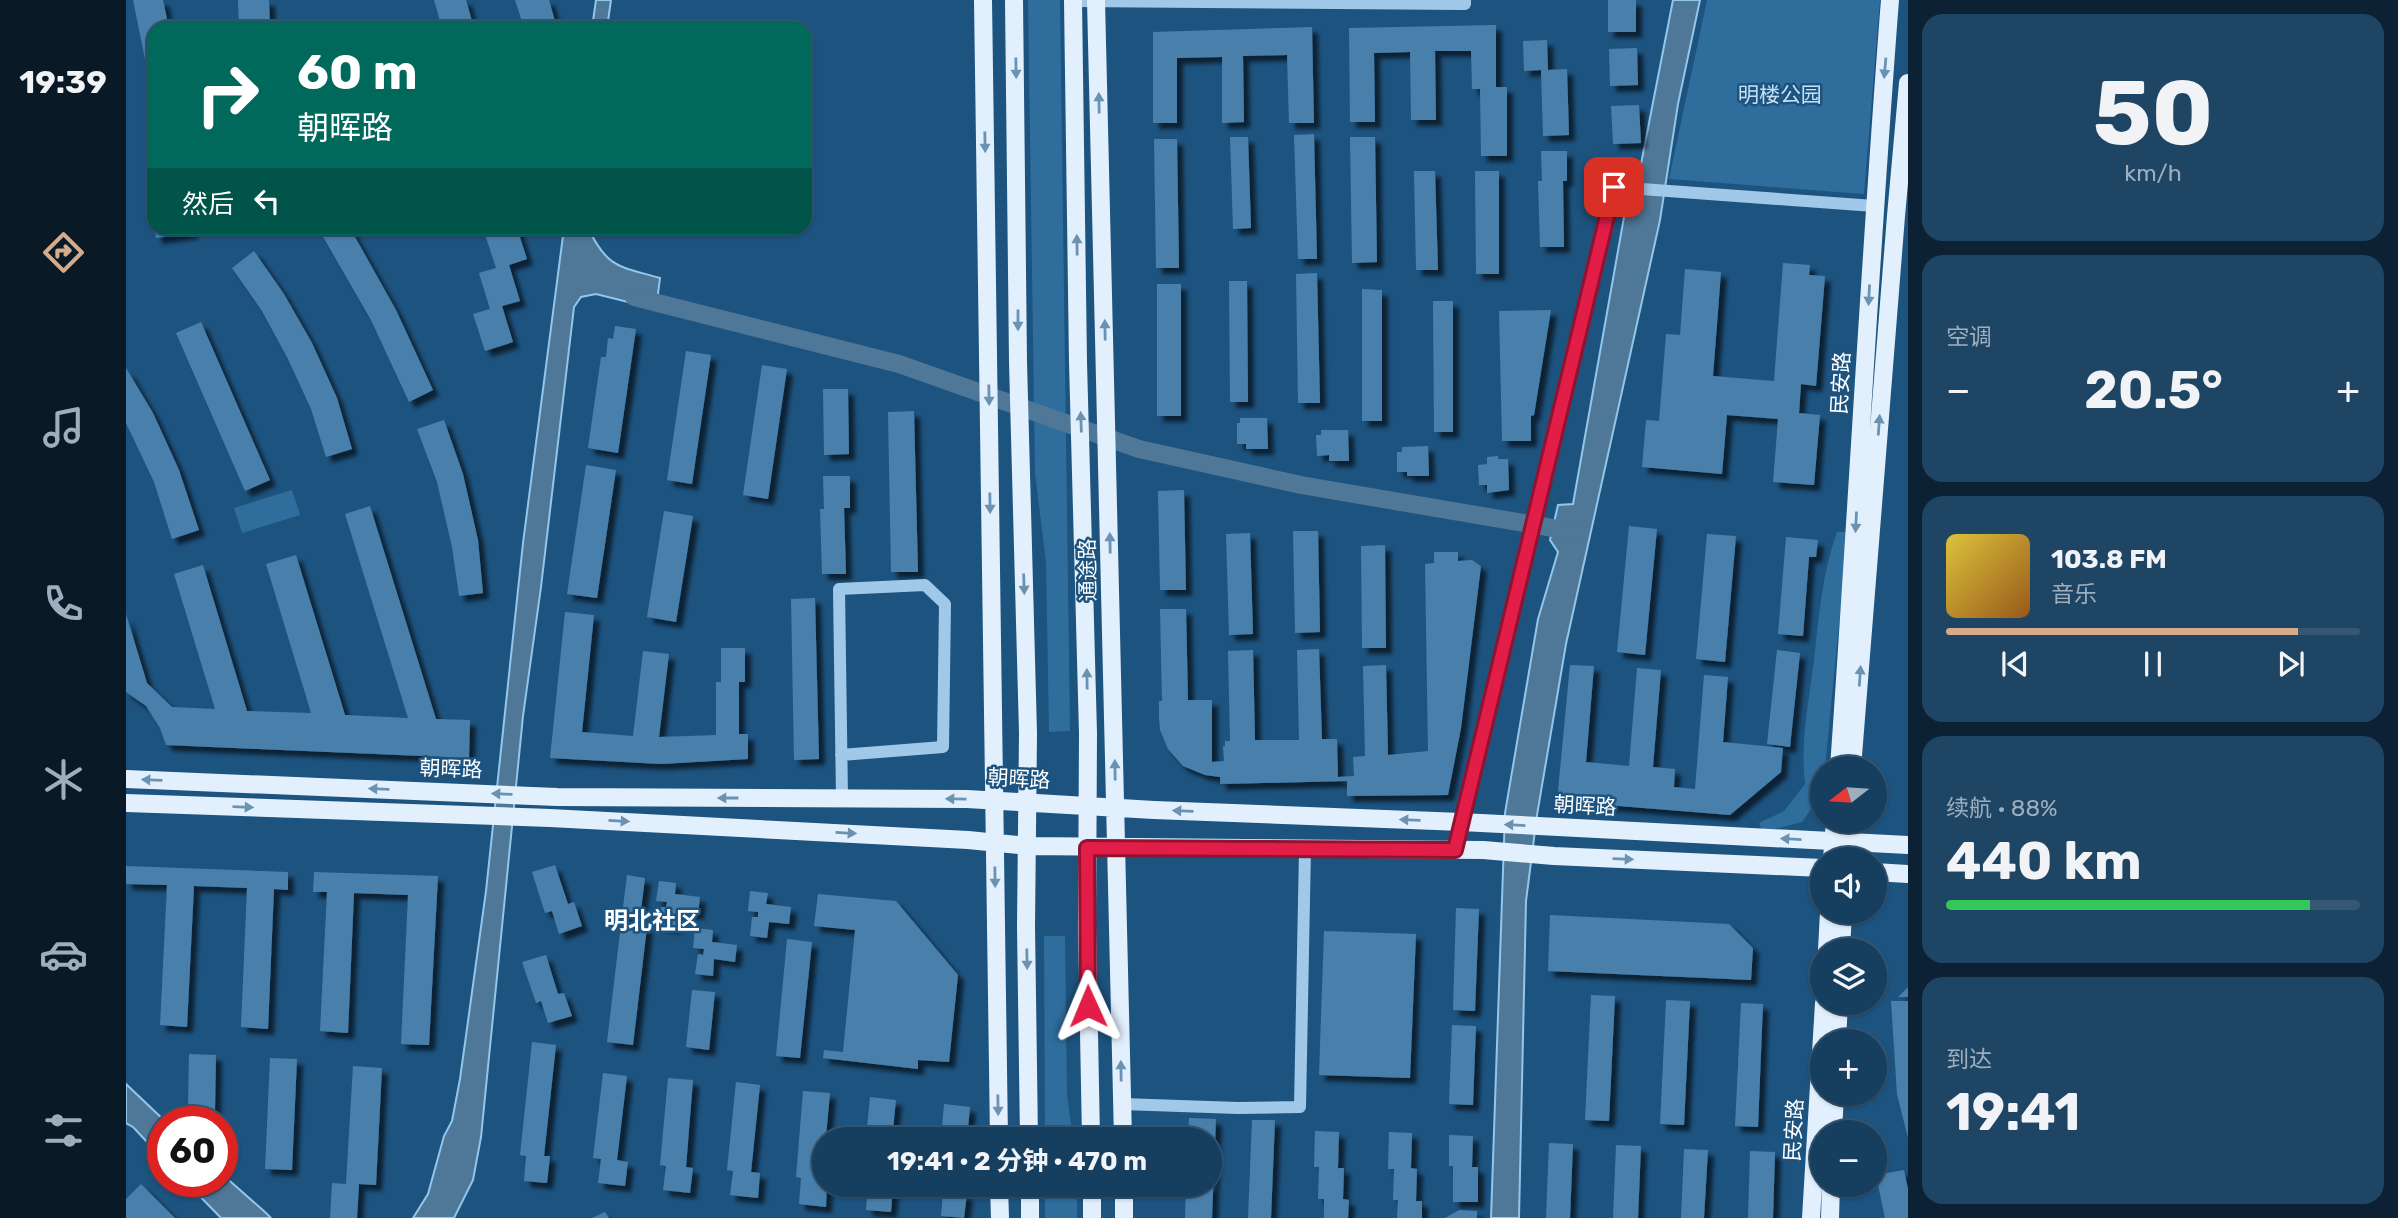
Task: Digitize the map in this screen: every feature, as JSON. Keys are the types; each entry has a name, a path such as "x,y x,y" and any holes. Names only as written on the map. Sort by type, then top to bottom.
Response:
{"main road":[{"path":"984,0 999,1127"},
{"path":"1014,0 1020,467 1028,733 1026,926 1029,1127"},
{"name":"通途路","path":"1073,0 1083,482 1091,1127"},
{"name":"通途路","path":"1097,0 1123,1127"},
{"name":"民安路","path":"1840,756 1874,206 1890,0"},
{"name":"民安路","path":"1854,756 1895,216 1908,83"},
{"name":"朝晖路","path":"126,779 557,797 994,800 1552,827 1810,848"},
{"path":"126,803 550,818 1028,846 1483,850 1554,856 1810,867"},
{"name":"朝晖路","path":"1880,847 1908,845"},
{"path":"1887,873 1908,874"},
{"name":"民安路","path":"1811,1218 1823,1015"},
{"path":"999,1197 1000,1218"},
{"path":"1030,1197 1030,1218"},
{"path":"1091,1197 1092,1218"},
{"path":"1124,1197 1124,1218"},
{"path":"1830,1218 1831,1197"}],"street":[{"path":"1073,0 1465,4 1465,0"},
{"path":"1455,850 1470,823 1524,561 1614,187 1874,206"},
{"path":"841,755 943,747 945,604 925,585 839,589 841,755 842,798"},
{"path":"1122,1104 1300,1107 1305,849"}],"green space":[{"path":"1028,0 1060,0 1070,731 1049,732 1046,562 1035,473"},
{"name":"明楼公园","path":"1707,0 1880,0 1864,194 1669,179"},
{"path":"292,490 300,515 242,533 234,508"},
{"path":"1837,532 1848,532 1826,756 1810,756 1810,810 1802,822 1763,832 1759,823 1784,811 1805,784 1804,737 1828,563"},
{"path":"1044,936 1065,936 1067,1095 1071,1127 1045,1127"},
{"path":"1045,1197 1077,1197 1077,1218 1045,1218"}],"shaded area":[{"path":"596,0 611,0 608,21 593,21"},
{"path":"1673,0 1700,0 1678,104 1660,220 1566,644 1537,815 1526,901 1519,1218 1491,1218 1505,813 1538,619 1558,552 1550,540 1558,505 1573,504 1624,217 1641,164"},
{"path":"563,235 592,235 602,251 616,264 660,278 656,309 596,294 581,297 574,307 523,716 481,1137 473,1180 454,1218 413,1218 428,1194 444,1136 452,1121 460,1079 486,891 523,543"},
{"path":"126,1084 149,1106 147,1106 147,1142 126,1123"},
{"path":"238,1188 271,1218 221,1218 201,1197 238,1197"}],"building":[{"path":"133,0 163,0 168,21 147,21 147,69"},
{"path":"238,0 269,0 270,21 239,21"},
{"path":"434,0 466,0 472,21 440,21"},
{"path":"515,0 549,0 555,21 522,21"},
{"path":"1608,0 1636,0 1636,32 1608,32"},
{"path":"1496,25 1496,87 1507,87 1507,156 1481,156 1480,89 1472,89 1471,51 1435,51 1436,120 1411,120 1410,52 1374,53 1375,122 1350,122 1349,28"},
{"path":"1312,27 1314,123 1289,123 1287,55 1243,56 1244,122 1222,123 1222,57 1177,58 1177,123 1153,123 1153,32"},
{"path":"1547,40 1548,70 1567,69 1569,135 1543,136 1541,70 1524,71 1523,41"},
{"path":"1637,48 1638,85 1610,86 1609,49"},
{"path":"1639,105 1641,143 1613,144 1611,106"},
{"path":"1314,134 1317,259 1298,259 1294,135"},
{"path":"1230,137 1248,137 1251,228 1233,229"},
{"path":"1350,137 1375,137 1377,262 1352,263"},
{"path":"1154,139 1177,139 1179,268 1156,268"},
{"path":"1541,151 1567,151 1567,181 1563,181 1564,247 1540,247 1538,181 1542,181"},
{"path":"1414,171 1435,171 1438,270 1416,270"},
{"path":"1475,171 1499,171 1499,274 1476,274"},
{"path":"156,235 178,235 156,238"},
{"path":"322,235 354,235 396,310 433,390 409,402 371,320"},
{"path":"485,235 519,235 527,259 509,265 520,301 502,306 513,342 485,351 473,314 490,309 479,273 496,268"},
{"path":"254,251 284,294 312,343 337,398 352,449 326,457 311,409 288,359 262,311 232,268"},
{"path":"1783,263 1810,265 1809,275 1825,276 1816,386 1801,384 1799,413 1820,415 1814,485 1773,482 1778,419 1727,415 1722,474 1642,467 1646,420 1659,421 1666,334 1680,335 1685,269 1721,272 1713,376 1774,381"},
{"path":"1317,273 1320,403 1298,403 1296,274"},
{"path":"1229,281 1247,281 1248,402 1230,402"},
{"path":"1157,284 1181,284 1181,416 1157,416"},
{"path":"1362,289 1382,290 1382,421 1362,421"},
{"path":"1433,301 1453,301 1453,432 1434,432"},
{"path":"1551,310 1534,415 1531,416 1531,441 1502,441 1499,311"},
{"path":"201,322 270,480 245,491 176,333"},
{"path":"615,326 636,329 618,453 588,448 601,357 606,357 608,338 613,339"},
{"path":"686,351 711,355 692,484 667,480"},
{"path":"762,365 787,369 768,499 743,495"},
{"path":"126,368 153,413 179,470 199,530 172,539 154,482 126,423"},
{"path":"823,389 848,389 849,454 824,455"},
{"path":"914,411 918,572 891,572 888,412"},
{"path":"1240,418 1267,418 1268,449 1246,449 1246,444 1237,444 1237,423 1240,423"},
{"path":"444,420 463,474 478,540 483,593 459,596 452,547 437,482 417,429"},
{"path":"1321,430 1348,430 1349,461 1329,461 1329,455 1317,456 1316,435 1321,435"},
{"path":"1428,446 1429,476 1407,476 1407,472 1397,472 1397,452 1402,452 1402,447"},
{"path":"1498,456 1498,459 1508,459 1509,490 1487,493 1487,485 1479,485 1478,465 1487,464 1487,457"},
{"path":"586,465 616,470 597,598 567,594"},
{"path":"823,476 850,476 850,508 844,508 846,574 822,574 820,509 824,509"},
{"path":"1184,490 1186,590 1160,590 1158,491"},
{"path":"370,506 436,719 470,720 469,758 166,745 160,728 146,706 126,692 126,614 147,683 172,707 215,709 174,574 203,565 247,711 311,713 266,564 296,555 345,715 408,718 345,514"},
{"path":"664,511 693,516 676,622 647,617"},
{"path":"1629,526 1657,529 1645,655 1617,652"},
{"path":"1293,531 1318,531 1320,632 1295,633"},
{"path":"1250,533 1253,634 1229,635 1226,534"},
{"path":"1707,534 1736,536 1725,662 1696,659"},
{"path":"1786,537 1818,540 1816,557 1809,557 1803,636 1778,634"},
{"path":"1385,545 1386,648 1362,648 1361,546"},
{"path":"1434,552 1458,552 1458,561 1472,560 1481,566 1461,728 1448,795 1347,796 1347,781 1220,784 1220,777 1205,775 1183,766 1168,749 1160,730 1159,717 1159,701 1162,701 1160,609 1186,609 1188,700 1212,700 1212,762 1224,761 1223,746 1225,741 1230,741 1228,651 1253,650 1255,740 1299,740 1297,650 1319,649 1322,739 1337,739 1338,777 1354,776 1353,757 1365,756 1363,666 1386,665 1388,755 1428,751 1425,564 1434,563"},
{"path":"815,598 819,759 794,760 791,599"},
{"path":"565,612 594,615 582,732 633,736 643,651 669,654 659,737 716,735 716,682 721,682 721,648 745,648 745,682 739,682 739,734 748,734 748,759 661,764 550,758"},
{"path":"1777,650 1800,653 1790,747 1767,744"},
{"path":"1570,665 1594,666 1586,762 1629,766 1637,668 1661,670 1653,767 1675,769 1674,787 1695,789 1704,675 1728,677 1723,742 1783,748 1781,772 1730,815 1557,801"},
{"path":"555,865 568,904 574,902 582,926 559,934 552,911 545,913 532,872"},
{"path":"126,866 288,872 288,890 274,889 268,1029 241,1027 247,888 194,886 187,1027 160,1025 167,885 126,884"},
{"path":"314,872 438,876 429,1045 401,1044 408,895 354,893 348,1033 320,1031 327,892 313,892"},
{"path":"627,875 645,878 640,918 622,915"},
{"path":"659,881 676,883 675,894 700,897 698,914 677,912 676,928 658,926 661,907 666,907 667,902 656,901"},
{"path":"750,891 768,893 766,904 791,907 789,924 769,922 767,938 750,936 752,917 758,917 758,912 748,911"},
{"path":"818,894 896,901 958,975 949,1062 918,1060 918,1069 823,1058 824,1050 843,1052 855,930 814,926"},
{"path":"1456,908 1479,909 1475,1011 1453,1010"},
{"path":"1550,915 1729,924 1753,948 1751,980 1548,971"},
{"path":"621,924 647,927 633,1045 607,1042"},
{"path":"695,928 713,930 712,942 737,945 735,962 714,959 713,976 695,974 698,954 703,955 704,949 693,948"},
{"path":"1324,931 1416,934 1410,1078 1319,1075"},
{"path":"787,939 812,942 800,1058 776,1056"},
{"path":"546,955 558,994 564,993 572,1016 548,1023 541,1001 536,1003 522,962"},
{"path":"1908,987 1908,997 1898,997"},
{"path":"692,990 715,992 709,1050 686,1047"},
{"path":"1591,995 1615,996 1609,1121 1585,1120"},
{"path":"1666,1000 1690,1001 1684,1125 1660,1124"},
{"path":"1891,1001 1908,1001 1908,1138 1897,1094"},
{"path":"1741,1003 1763,1004 1758,1127 1735,1126"},
{"path":"1452,1025 1476,1026 1473,1105 1449,1104"},
{"path":"532,1042 556,1045 544,1156 550,1156 547,1183 524,1181 526,1156 520,1155"},
{"path":"189,1054 216,1055 215,1106 188,1106"},
{"path":"270,1058 297,1059 292,1170 265,1169"},
{"path":"353,1066 382,1068 376,1185 359,1184 357,1218 330,1218 332,1183 346,1184"},
{"path":"603,1073 627,1076 617,1160 628,1162 625,1186 598,1183 601,1159 593,1158"},
{"path":"668,1078 693,1080 686,1167 693,1168 690,1193 663,1190 666,1166 660,1165"},
{"path":"736,1082 760,1085 751,1172 760,1173 758,1198 730,1195 733,1171 727,1170"},
{"path":"803,1091 830,1093 827,1127 812,1127 812,1197 826,1197 826,1207 799,1204 801,1178 796,1177"},
{"path":"870,1097 896,1100 893,1127 867,1127"},
{"path":"944,1104 970,1107 968,1127 942,1127"},
{"path":"1189,1118 1216,1119 1216,1127 1189,1127"},
{"path":"1252,1120 1275,1120 1271,1218 1248,1218"},
{"path":"1315,1131 1339,1132 1338,1168 1344,1168 1343,1199 1349,1200 1348,1218 1324,1218 1324,1199 1318,1199 1319,1167 1314,1167"},
{"path":"1389,1132 1412,1133 1411,1168 1417,1169 1416,1201 1422,1201 1422,1218 1397,1218 1398,1200 1393,1200 1394,1169 1388,1169"},
{"path":"1449,1135 1473,1136 1472,1167 1478,1167 1478,1202 1453,1202 1453,1166 1449,1166"},
{"path":"1549,1143 1573,1144 1570,1218 1546,1218"},
{"path":"1616,1145 1641,1146 1638,1218 1613,1218"},
{"path":"1684,1149 1708,1150 1704,1218 1681,1218"},
{"path":"1750,1151 1775,1152 1773,1218 1748,1218"},
{"path":"1904,1170 1908,1189 1908,1218 1885,1218 1881,1197 1887,1197 1887,1173"},
{"path":"141,1184 147,1190 147,1197 154,1197 175,1218 126,1218 126,1199"},
{"path":"867,1197 892,1197 891,1212 866,1210"},
{"path":"943,1197 967,1197 964,1218 941,1216"},
{"path":"1186,1197 1213,1197 1212,1218 1185,1218"},
{"path":"1459,1210 1477,1211 1477,1218 1445,1218"},
{"path":"605,1212 609,1218 592,1218"}],"waterway":[{"path":"634,297 899,364 1139,449 1301,485 1576,532"}],"district":[{"name":"明北社区","path":"652,921"}],"route":[{"path":"1088,1006 1087,848 1455,850 1614,187"}]}
